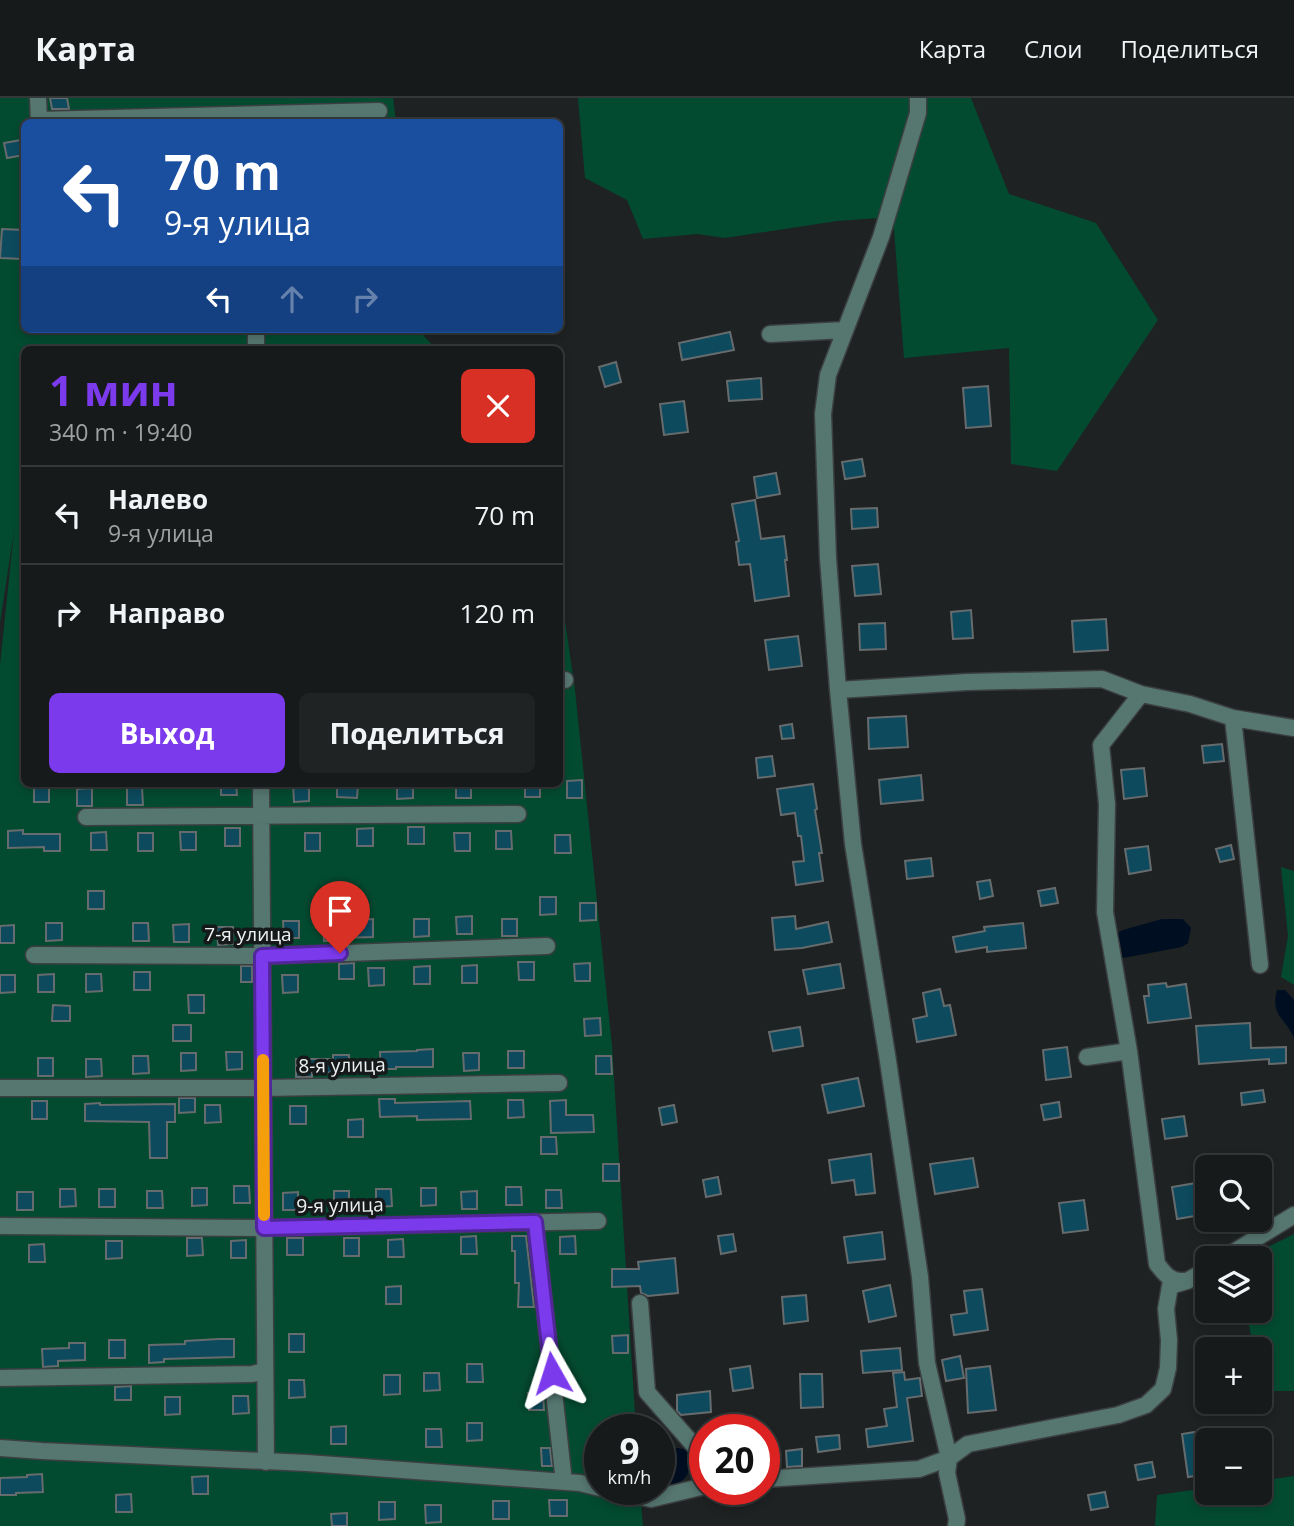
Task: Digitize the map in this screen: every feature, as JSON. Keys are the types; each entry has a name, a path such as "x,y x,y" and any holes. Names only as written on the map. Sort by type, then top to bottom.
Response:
{"street":[{"path":"38,98 39,119"},
{"path":"918,98 918,113 881,237 828,375 823,414 828,558 853,844 920,1278 927,1363 949,1458 947,1473 957,1526"},
{"path":"82,119 255,111 379,111"},
{"path":"770,334 845,330"},
{"path":"838,690 967,682 1102,679 1141,694 1190,704 1233,718 1294,728"},
{"path":"1141,694 1101,745 1107,804 1105,912 1129,1051 1157,1264 1175,1282 1187,1281"},
{"path":"1233,718 1260,965"},
{"path":"261,787 266,1462"},
{"path":"86,817 518,814"},
{"name":"7-я улица","path":"34,955 262,956 547,947"},
{"path":"1087,1057 1129,1051"},
{"name":"8-я улица","path":"0,1088 263,1088 559,1083"},
{"path":"1244,1246 1294,1215"},
{"name":"9-я улица","path":"0,1226 264,1228 598,1221"},
{"path":"535,1222 562,1473"},
{"path":"780,1478 919,1469 949,1458 968,1444 1118,1415 1146,1405 1163,1389 1168,1368 1166,1310 1170,1286 1195,1276"},
{"path":"640,1303 647,1392 689,1439"},
{"path":"0,1378 252,1374 265,1371"},
{"path":"0,1448 307,1463 584,1484"}],"green space":[{"path":"0,98 393,98 396,119 21,119 21,333 422,333 433,346 21,346 21,787 563,787 563,607 575,690 612,1046 635,1414 584,1414 584,1505 641,1505 643,1526 0,1526 0,665 14,531 0,623"},
{"path":"578,98 971,98 1009,194 1096,223 1158,320 1057,471 1011,464 1009,348 904,358 893,217 837,221 725,238 697,234 643,239 627,200 585,178"},
{"path":"1281,867 1294,871 1294,985 1281,977 1288,936"},
{"path":"1294,1234 1294,1391 1272,1391 1272,1337 1251,1337 1249,1323 1272,1323 1270,1246"},
{"path":"1294,1476 1294,1526 1155,1526 1157,1495 1195,1490 1195,1505 1272,1505 1272,1479"}],"water":[{"path":"1162,919 1183,919 1191,928 1188,943 1182,947 1123,958 1118,953 1110,937 1123,930"},
{"path":"1277,990 1285,990 1294,1000 1294,1038 1275,1006"},
{"path":"675,1448 688,1450 689,1472 681,1481 675,1483"}],"building":[{"path":"50,98 67,98 69,109 52,109"},
{"path":"21,140 21,156 7,158 4,143"},
{"path":"2,229 21,230 21,259 0,258"},
{"path":"730,332 734,350 682,360 679,343"},
{"path":"616,362 621,382 605,387 599,367"},
{"path":"761,378 762,399 729,401 727,381"},
{"path":"988,386 991,426 966,428 963,388"},
{"path":"684,401 688,432 664,435 660,404"},
{"path":"862,459 865,476 845,479 842,462"},
{"path":"776,473 780,494 757,498 754,477"},
{"path":"755,500 761,539 784,536 789,596 755,601 750,564 739,565 736,542 739,541 732,504"},
{"path":"877,508 878,527 852,529 851,509"},
{"path":"878,564 881,594 855,596 852,566"},
{"path":"971,610 973,638 953,639 951,612"},
{"path":"1106,619 1108,650 1074,652 1072,621"},
{"path":"885,623 886,649 860,650 859,624"},
{"path":"798,636 802,666 769,670 765,640"},
{"path":"906,716 908,747 869,749 868,718"},
{"path":"792,724 794,738 782,739 780,726"},
{"path":"1222,744 1224,761 1204,763 1202,746"},
{"path":"772,756 775,776 758,778 756,758"},
{"path":"1144,768 1147,796 1124,799 1121,770"},
{"path":"921,775 923,800 881,804 879,780"},
{"path":"582,780 582,798 567,798 567,781"},
{"path":"813,784 823,881 796,885 793,862 804,861 801,836 798,836 795,813 781,815 777,789"},
{"path":"34,787 49,787 49,802 34,802"},
{"path":"142,787 143,805 127,805 127,788"},
{"path":"221,787 236,787 237,795 221,795"},
{"path":"293,787 309,787 309,801 294,802"},
{"path":"337,787 358,787 357,798 337,797"},
{"path":"397,787 413,787 413,798 397,799"},
{"path":"456,787 471,787 471,798 456,798"},
{"path":"525,787 540,787 540,797 525,797"},
{"path":"92,788 92,806 77,806 77,789"},
{"path":"408,827 424,827 424,844 408,844"},
{"path":"225,828 240,828 240,846 225,846"},
{"path":"373,828 373,846 357,846 357,829"},
{"path":"23,830 23,834 60,834 60,851 44,851 44,847 8,848 8,831"},
{"path":"496,831 511,831 512,849 496,849"},
{"path":"106,832 107,850 91,850 91,833"},
{"path":"180,832 196,832 196,850 181,850"},
{"path":"138,833 153,833 153,851 138,851"},
{"path":"305,833 320,833 320,851 305,851"},
{"path":"454,833 470,833 470,851 455,851"},
{"path":"555,835 570,835 571,853 555,853"},
{"path":"1231,845 1234,859 1220,862 1216,849"},
{"path":"1148,846 1151,870 1129,874 1125,849"},
{"path":"931,858 933,876 907,879 905,861"},
{"path":"990,880 993,896 980,899 977,882"},
{"path":"1055,888 1058,903 1041,906 1038,891"},
{"path":"88,891 104,891 104,909 88,909"},
{"path":"540,897 556,897 556,914 540,915"},
{"path":"580,903 596,903 596,920 580,921"},
{"path":"472,916 472,934 457,934 456,917"},
{"path":"795,916 796,929 828,922 832,942 775,950 772,918"},
{"path":"373,919 373,937 324,941 323,923 358,923 358,920"},
{"path":"414,919 429,919 429,936 414,937"},
{"path":"502,919 517,919 517,936 502,936"},
{"path":"283,921 299,921 299,938 284,938"},
{"path":"46,923 62,923 62,940 46,941"},
{"path":"133,923 148,923 149,941 133,941"},
{"path":"1023,923 1026,948 987,952 987,947 956,952 953,937 985,931 984,927"},
{"path":"189,924 189,942 174,942 173,925"},
{"path":"14,925 14,943 0,943 0,926"},
{"path":"217,927 233,927 233,944 218,945"},
{"path":"518,962 534,962 534,980 519,980"},
{"path":"354,963 354,979 339,979 339,964"},
{"path":"590,963 590,981 575,981 574,964"},
{"path":"840,964 844,988 808,994 803,970"},
{"path":"477,965 477,983 462,983 462,966"},
{"path":"241,966 252,966 252,982 241,982"},
{"path":"430,966 430,984 414,984 414,967"},
{"path":"368,968 384,968 384,985 369,986"},
{"path":"134,972 150,972 150,990 134,990"},
{"path":"54,974 54,992 38,992 38,975"},
{"path":"86,974 101,974 102,991 86,992"},
{"path":"0,975 15,975 15,992 0,993"},
{"path":"282,975 298,975 298,992 283,993"},
{"path":"1166,983 1167,987 1186,984 1191,1018 1148,1023 1144,996 1149,996 1148,985"},
{"path":"940,989 944,1006 950,1005 956,1035 917,1042 913,1019 927,1016 923,993"},
{"path":"188,995 204,995 204,1013 189,1013"},
{"path":"53,1005 70,1006 70,1021 52,1021"},
{"path":"600,1018 601,1035 585,1036 584,1019"},
{"path":"1250,1023 1251,1048 1286,1047 1286,1063 1269,1064 1269,1059 1199,1064 1196,1026"},
{"path":"173,1025 191,1025 191,1041 173,1041"},
{"path":"800,1027 803,1046 773,1051 769,1032"},
{"path":"1067,1047 1071,1077 1046,1080 1043,1050"},
{"path":"433,1049 433,1067 381,1069 380,1052"},
{"path":"508,1051 524,1051 524,1068 508,1068"},
{"path":"226,1052 242,1052 242,1069 227,1070"},
{"path":"181,1053 196,1053 196,1070 181,1071"},
{"path":"463,1053 479,1053 479,1070 464,1071"},
{"path":"333,1055 349,1055 349,1072 312,1073 312,1077 296,1077 296,1059 333,1059"},
{"path":"133,1056 148,1056 149,1073 133,1074"},
{"path":"596,1056 611,1056 612,1074 596,1074"},
{"path":"38,1058 53,1058 53,1076 38,1076"},
{"path":"86,1059 101,1059 102,1076 86,1077"},
{"path":"858,1078 864,1106 828,1113 822,1085"},
{"path":"1263,1090 1265,1102 1242,1105 1241,1093"},
{"path":"179,1098 195,1098 195,1112 179,1113"},
{"path":"379,1099 395,1099 395,1103 470,1101 471,1119 417,1120 417,1116 380,1117"},
{"path":"508,1100 523,1100 524,1117 508,1118"},
{"path":"566,1100 566,1115 593,1115 594,1132 551,1133 550,1101"},
{"path":"32,1101 47,1101 47,1119 32,1119"},
{"path":"1059,1102 1061,1117 1044,1120 1041,1105"},
{"path":"85,1104 175,1104 175,1122 167,1122 167,1158 150,1158 149,1122 85,1121"},
{"path":"205,1105 220,1105 221,1122 205,1123"},
{"path":"674,1105 677,1122 662,1125 659,1108"},
{"path":"290,1106 306,1106 306,1124 290,1124"},
{"path":"1184,1116 1187,1136 1165,1139 1162,1119"},
{"path":"363,1119 363,1137 348,1137 348,1120"},
{"path":"541,1137 556,1137 557,1154 541,1154"},
{"path":"871,1154 875,1193 856,1195 854,1180 832,1183 829,1160"},
{"path":"973,1158 978,1187 935,1194 930,1164"},
{"path":"603,1164 619,1164 619,1181 603,1181"},
{"path":"718,1177 721,1194 706,1197 703,1180"},
{"path":"1195,1183 1195,1216 1177,1219 1172,1187"},
{"path":"234,1186 249,1186 250,1203 234,1203"},
{"path":"506,1187 521,1187 522,1205 506,1205"},
{"path":"192,1188 207,1188 207,1205 192,1206"},
{"path":"421,1188 436,1188 436,1205 421,1206"},
{"path":"60,1189 75,1189 76,1206 60,1207"},
{"path":"99,1189 115,1189 115,1207 99,1207"},
{"path":"376,1189 391,1189 392,1206 376,1207"},
{"path":"546,1190 561,1190 562,1208 546,1208"},
{"path":"147,1191 162,1191 163,1208 147,1208"},
{"path":"334,1191 349,1191 349,1209 334,1209"},
{"path":"477,1191 477,1209 462,1209 461,1192"},
{"path":"17,1192 33,1192 33,1210 17,1210"},
{"path":"298,1192 298,1210 283,1210 283,1193"},
{"path":"1084,1200 1088,1230 1063,1233 1059,1203"},
{"path":"882,1232 885,1259 848,1263 844,1237"},
{"path":"733,1234 736,1251 721,1254 718,1236"},
{"path":"476,1236 477,1254 461,1254 461,1237"},
{"path":"512,1236 526,1236 534,1307 518,1307 519,1283 515,1283"},
{"path":"575,1236 576,1254 560,1254 560,1237"},
{"path":"187,1238 202,1238 203,1255 187,1256"},
{"path":"287,1238 303,1238 303,1255 287,1255"},
{"path":"344,1238 359,1238 359,1256 344,1256"},
{"path":"403,1239 404,1257 388,1257 388,1240"},
{"path":"246,1240 246,1258 231,1258 231,1241"},
{"path":"106,1241 122,1241 122,1258 106,1259"},
{"path":"44,1244 45,1262 29,1262 29,1245"},
{"path":"675,1258 678,1293 648,1296 641,1293 640,1286 612,1287 612,1269 639,1269 638,1262"},
{"path":"890,1285 896,1316 869,1322 863,1291"},
{"path":"401,1286 401,1304 386,1304 386,1287"},
{"path":"982,1289 988,1330 954,1335 951,1315 967,1313 964,1291"},
{"path":"806,1295 808,1321 784,1324 782,1297"},
{"path":"289,1334 304,1334 304,1352 289,1352"},
{"path":"628,1335 628,1353 613,1353 612,1336"},
{"path":"234,1339 234,1357 164,1359 164,1362 149,1363 149,1345"},
{"path":"109,1340 125,1340 125,1358 109,1358"},
{"path":"69,1343 85,1343 85,1360 58,1361 58,1366 43,1367 42,1349 69,1348"},
{"path":"900,1348 902,1370 863,1373 861,1351"},
{"path":"960,1356 964,1378 946,1381 942,1360"},
{"path":"467,1364 482,1364 483,1382 467,1382"},
{"path":"750,1366 753,1388 733,1391 730,1369"},
{"path":"990,1366 996,1410 968,1413 966,1369"},
{"path":"904,1372 905,1380 920,1378 922,1396 907,1398 913,1441 868,1447 866,1429 887,1426 884,1409 897,1407 893,1373"},
{"path":"424,1373 439,1373 440,1390 424,1391"},
{"path":"800,1374 822,1374 823,1407 801,1408"},
{"path":"384,1375 400,1375 400,1394 384,1395"},
{"path":"289,1380 304,1380 305,1397 289,1398"},
{"path":"131,1386 131,1400 115,1400 115,1387"},
{"path":"710,1391 711,1412 681,1415 677,1411 677,1395"},
{"path":"528,1393 543,1393 544,1410 529,1410"},
{"path":"233,1396 248,1396 249,1413 233,1414"},
{"path":"165,1397 180,1397 180,1414 165,1415"},
{"path":"467,1423 482,1423 482,1440 467,1441"},
{"path":"346,1426 346,1444 331,1444 331,1427"},
{"path":"426,1429 441,1429 442,1447 426,1447"},
{"path":"1195,1432 1195,1476 1188,1477 1182,1434"},
{"path":"839,1435 840,1449 818,1452 816,1437"},
{"path":"541,1448 550,1448 552,1466 542,1466"},
{"path":"802,1449 802,1466 787,1467 786,1451"},
{"path":"1152,1462 1155,1477 1138,1480 1135,1465"},
{"path":"42,1474 43,1492 0,1495 0,1478"},
{"path":"208,1476 208,1494 193,1494 192,1477"},
{"path":"1105,1492 1108,1507 1091,1510 1088,1495"},
{"path":"131,1494 132,1512 116,1512 116,1495"},
{"path":"549,1500 567,1500 567,1516 550,1516"},
{"path":"493,1501 509,1501 509,1519 493,1519"},
{"path":"379,1502 395,1502 395,1519 379,1520"},
{"path":"425,1505 441,1505 441,1522 426,1523"},
{"path":"347,1513 347,1526 332,1526 331,1514"}],"slow traffic":[{"path":"263,1060 264,1215"}],"route":[{"path":"340,953 262,956 264,1228 535,1222 552,1373"}]}
